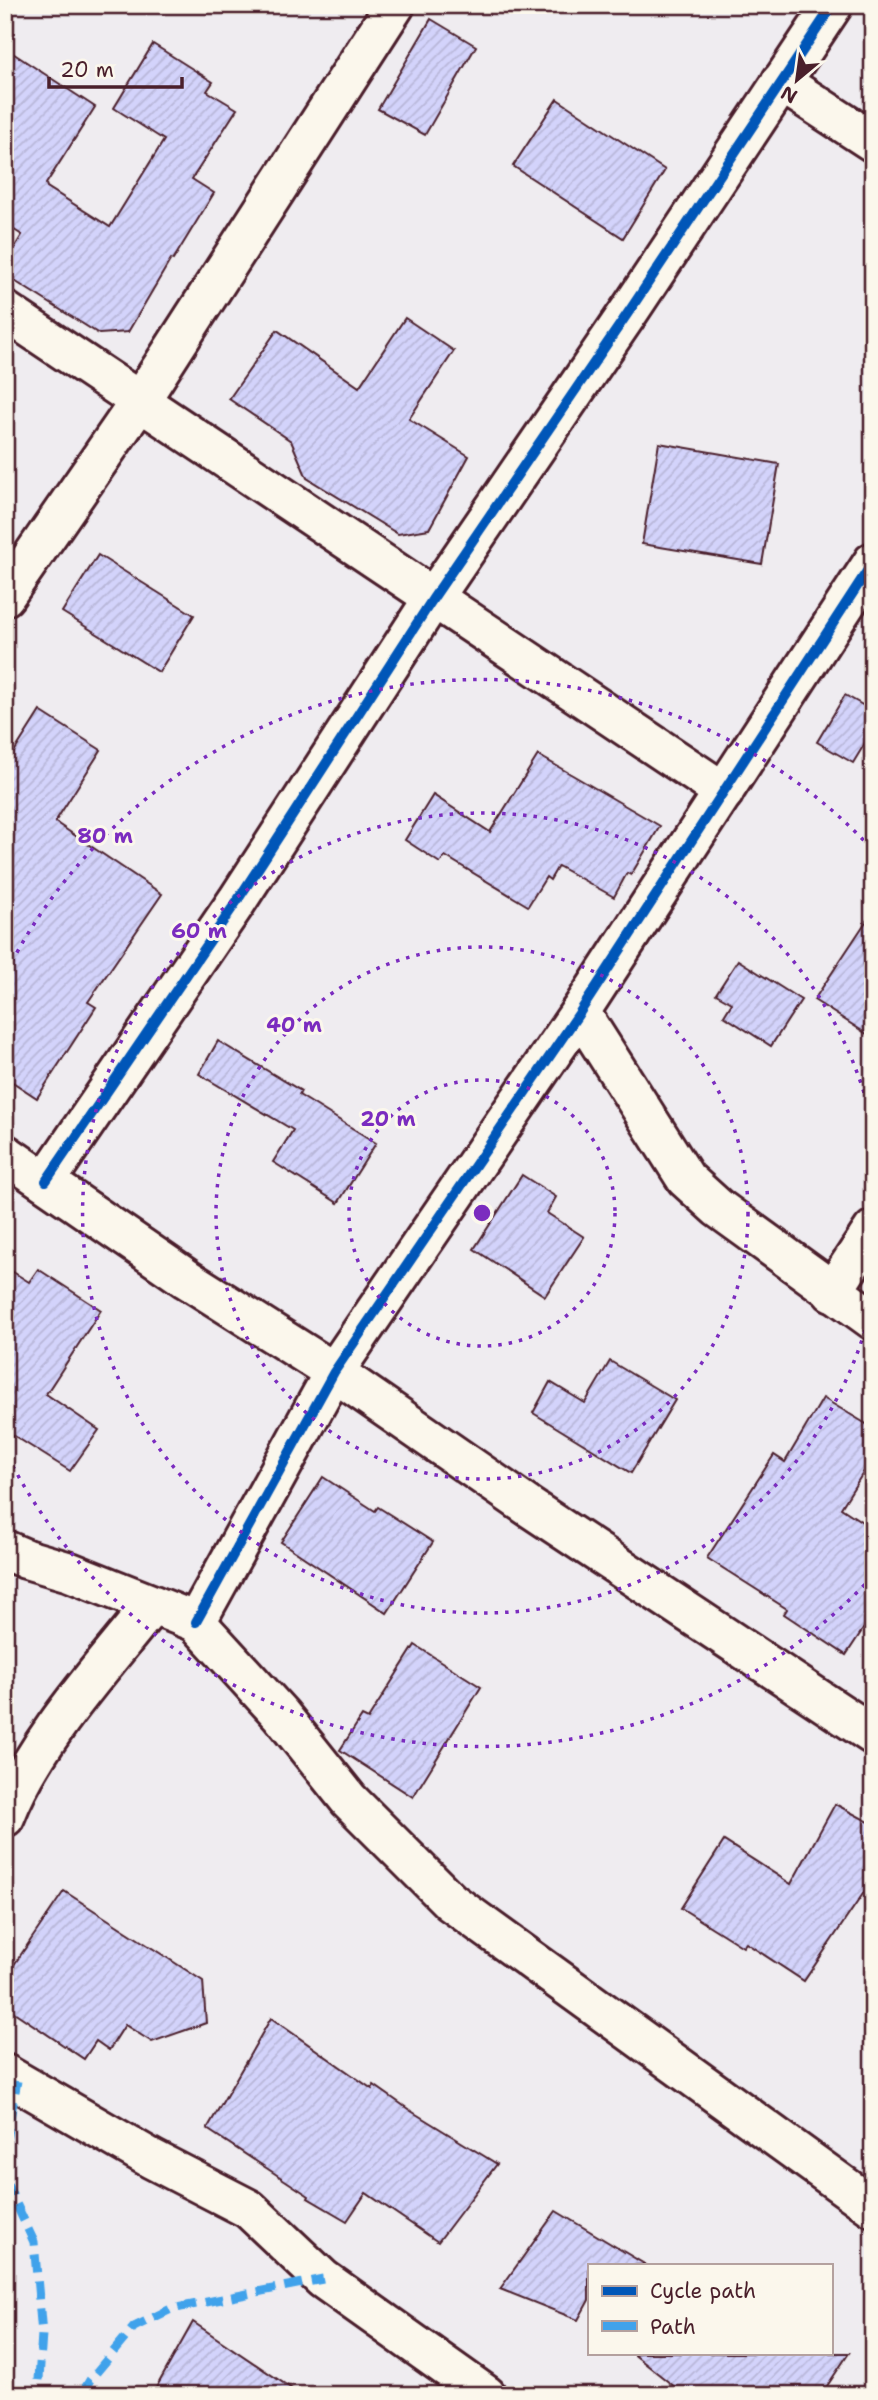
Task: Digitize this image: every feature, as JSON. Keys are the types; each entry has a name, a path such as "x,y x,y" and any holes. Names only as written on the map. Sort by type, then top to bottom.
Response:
{"street":[{"path":"5,596 140,401 394,5"},
{"path":"46,1181 237,901 434,597 833,5"},
{"path":"781,82 873,142"},
{"path":"5,311 724,792"},
{"path":"196,1622 334,1372 580,1012 873,562"},
{"path":"580,1012 686,1179 718,1208 873,1320"},
{"path":"5,1154 187,1279 334,1372 529,1507 873,1735"},
{"path":"832,1292 873,1230"},
{"path":"5,1550 196,1622 281,1715 349,1800 451,1902 873,2207"},
{"path":"5,1817 33,1762 78,1698 152,1605"},
{"path":"5,2074 152,2159 249,2209 323,2279 486,2395"}],"building":[{"path":"431,19 476,46 425,135 378,109"},
{"path":"153,44 213,82 207,91 237,109 192,179 214,193 173,260 171,259 128,332 99,334 5,275 5,263 22,235 5,224 5,48 95,107 46,184 110,227 164,140 114,108"},
{"path":"557,99 665,170 623,238 513,166"},
{"path":"405,318 454,351 409,419 469,456 429,529 398,534 307,478 291,441 229,399 277,330 359,387"},
{"path":"659,443 779,464 762,564 642,544"},
{"path":"98,555 194,615 159,672 62,612"},
{"path":"845,695 873,711 873,730 853,763 817,742"},
{"path":"40,711 101,750 55,822 162,894 88,1002 96,1007 37,1098 5,1077 5,766"},
{"path":"538,755 660,826 631,875 627,873 614,897 558,866 550,880 546,877 528,906 445,856 440,863 405,840 433,795 490,832"},
{"path":"873,911 873,1038 814,1000"},
{"path":"738,960 801,1000 771,1046 724,1016 732,1003 716,994"},
{"path":"218,1041 301,1091 299,1095 376,1143 338,1203 273,1162 293,1130 199,1074"},
{"path":"522,1175 556,1197 547,1213 584,1237 545,1296 474,1249"},
{"path":"5,1267 29,1282 38,1269 101,1310 46,1394 99,1430 70,1471 5,1430"},
{"path":"610,1361 675,1400 631,1473 533,1413 550,1382 585,1403"},
{"path":"823,1398 873,1428 873,1457 841,1508 873,1529 873,1614 846,1655 784,1614 787,1609 707,1558 774,1455 785,1462"},
{"path":"323,1477 375,1511 378,1507 433,1542 387,1613 281,1542"},
{"path":"415,1645 481,1687 413,1797 340,1750 362,1716 368,1719"},
{"path":"835,1804 873,1824 873,1879 804,1981 746,1943 743,1947 681,1908 724,1841 791,1884"},
{"path":"64,1891 203,1981 206,2023 152,2042 125,2025 109,2050 96,2041 84,2059 5,2006 5,1978"},
{"path":"271,2018 372,2089 374,2085 497,2164 438,2242 366,2193 347,2221 308,2198 309,2196 207,2129"},
{"path":"556,2211 644,2264 588,2264 588,2302 578,2320 500,2289"},
{"path":"193,2322 301,2395 152,2395"},
{"path":"849,2353 821,2395 685,2395 633,2354"}],"marked path":[{"path":"5,2145 17,2081"},
{"path":"5,2180 34,2242 42,2334 38,2395"},
{"path":"81,2395 90,2380 134,2327 171,2309 323,2279"}],"cycle path":[{"path":"46,1181 237,901 434,597 630,310 833,5"},
{"path":"196,1622 334,1372 580,1012 873,562"}]}
